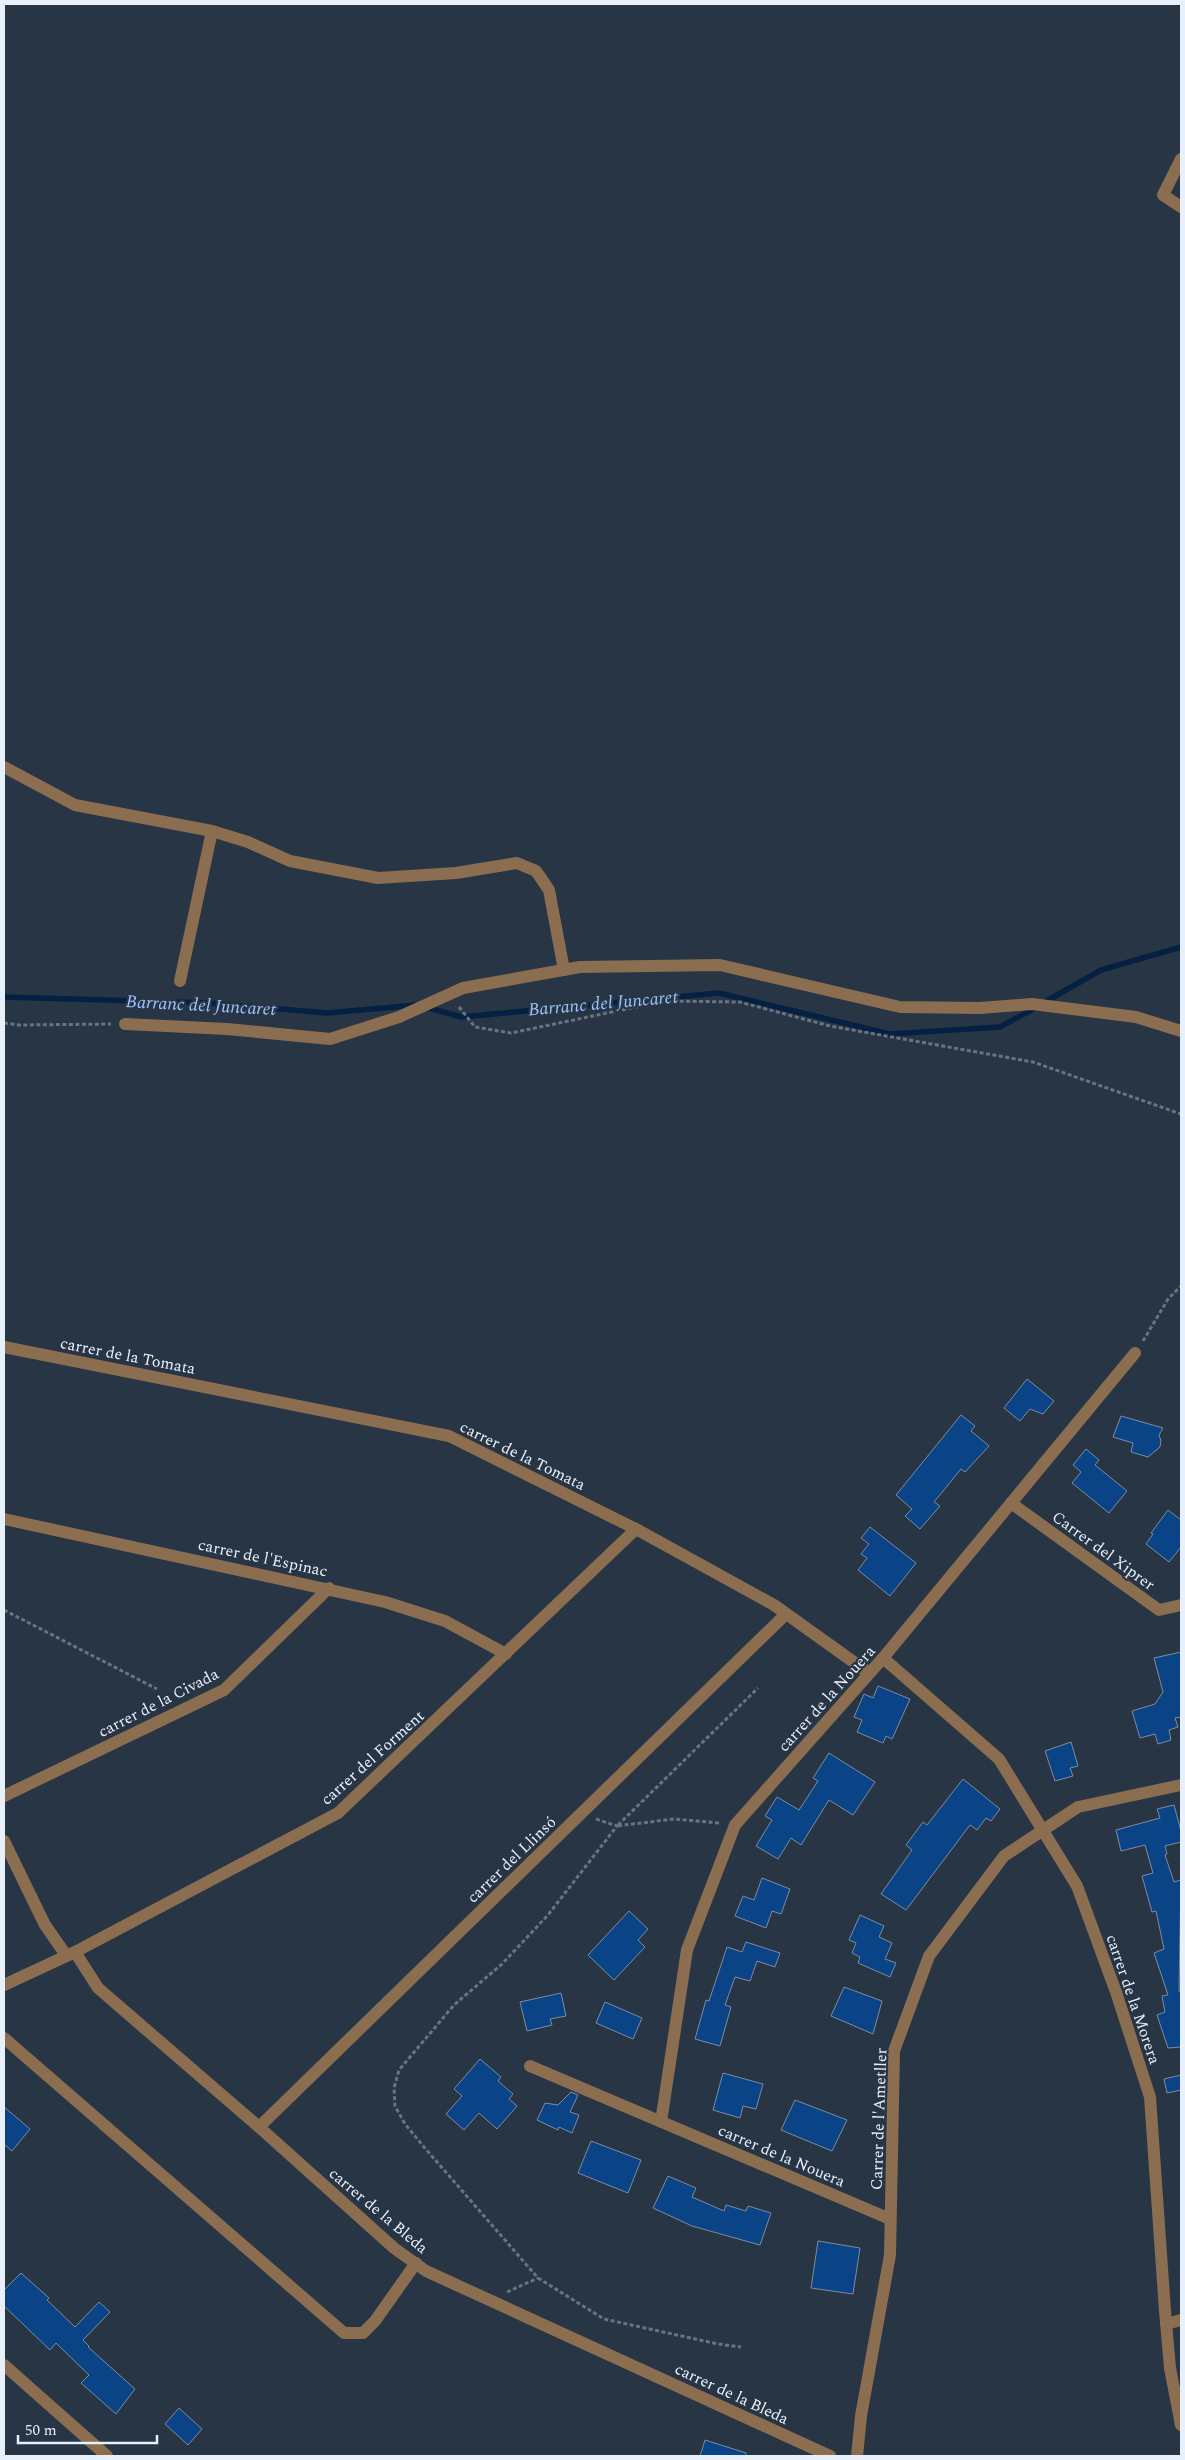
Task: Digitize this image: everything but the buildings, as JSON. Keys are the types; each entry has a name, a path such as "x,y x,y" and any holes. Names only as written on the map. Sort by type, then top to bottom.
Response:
{"street":[{"path":"1181,159 1163,195 1181,207"},
{"path":"4,767 75,804 212,831 248,842 290,861 378,878 456,873 516,863 536,871 549,890 564,970"},
{"path":"180,981 212,831"},
{"path":"125,1024 227,1029 330,1039 399,1018 463,988 580,967 720,964 900,1008 980,1008 1032,1004 1136,1017 1181,1031"},
{"name":"carrer de la Tomata","path":"5,1346 449,1436 636,1529 786,1614 869,1673"},
{"name":"carrer de la Nouera","path":"661,2122 687,1950 734,1825 883,1658 1135,1353"},
{"name":"Carrer del Xiprer","path":"1011,1503 1159,1610 1181,1605"},
{"name":"carrer de l'Espinac","path":"4,1519 329,1588 385,1602 445,1621 506,1654"},
{"name":"carrer del Forment","path":"4,1985 71,1954 338,1813 636,1529"},
{"name":"carrer de la Civada","path":"4,1796 224,1690 329,1588"},
{"name":"carrer del Llinsó","path":"259,2127 786,1614"},
{"name":"carrer de la Morera","path":"883,1658 998,1759 1077,1886 1116,1992 1150,2097 1170,2368 1181,2425"},
{"name":"Carrer de l'Ametller","path":"856,2456 861,2416 890,2256 894,2051 929,1956 1004,1856 1078,1807 1181,1785"},
{"name":"carrer de la Bleda","path":"4,1841 45,1925 98,1988 259,2127 394,2248 426,2271 830,2456"},
{"path":"4,2038 344,2333 362,2333 375,2321 416,2263"},
{"name":"carrer de la Nouera","path":"530,2066 890,2219"},
{"path":"1166,2324 1181,2320"},
{"path":"4,2365 106,2456"}],"path":[{"path":"450,994 475,1027 511,1033 665,1002 740,1002 830,1026 1033,1062 1181,1114"},
{"path":"4,1023 19,1025 125,1024"},
{"path":"1135,1353 1168,1299 1181,1286"},
{"path":"4,1610 157,1689"},
{"path":"741,2347 718,2344 604,2320 538,2278 405,2124 395,2106 394,2088 399,2070 454,2005 502,1964 548,1914 617,1826 758,1688"},
{"path":"617,1826 674,1819 734,1825"},
{"path":"488,2299 538,2278"}],"waterway":[{"name":"Barranc del Juncaret","path":"1043,1003 1101,970 1181,947"},
{"name":"Barranc del Juncaret","path":"425,1007 461,1017 719,993 890,1034 1000,1027 1035,1008"},
{"name":"Barranc del Juncaret","path":"4,997 209,1003 327,1013 416,1005"}]}
